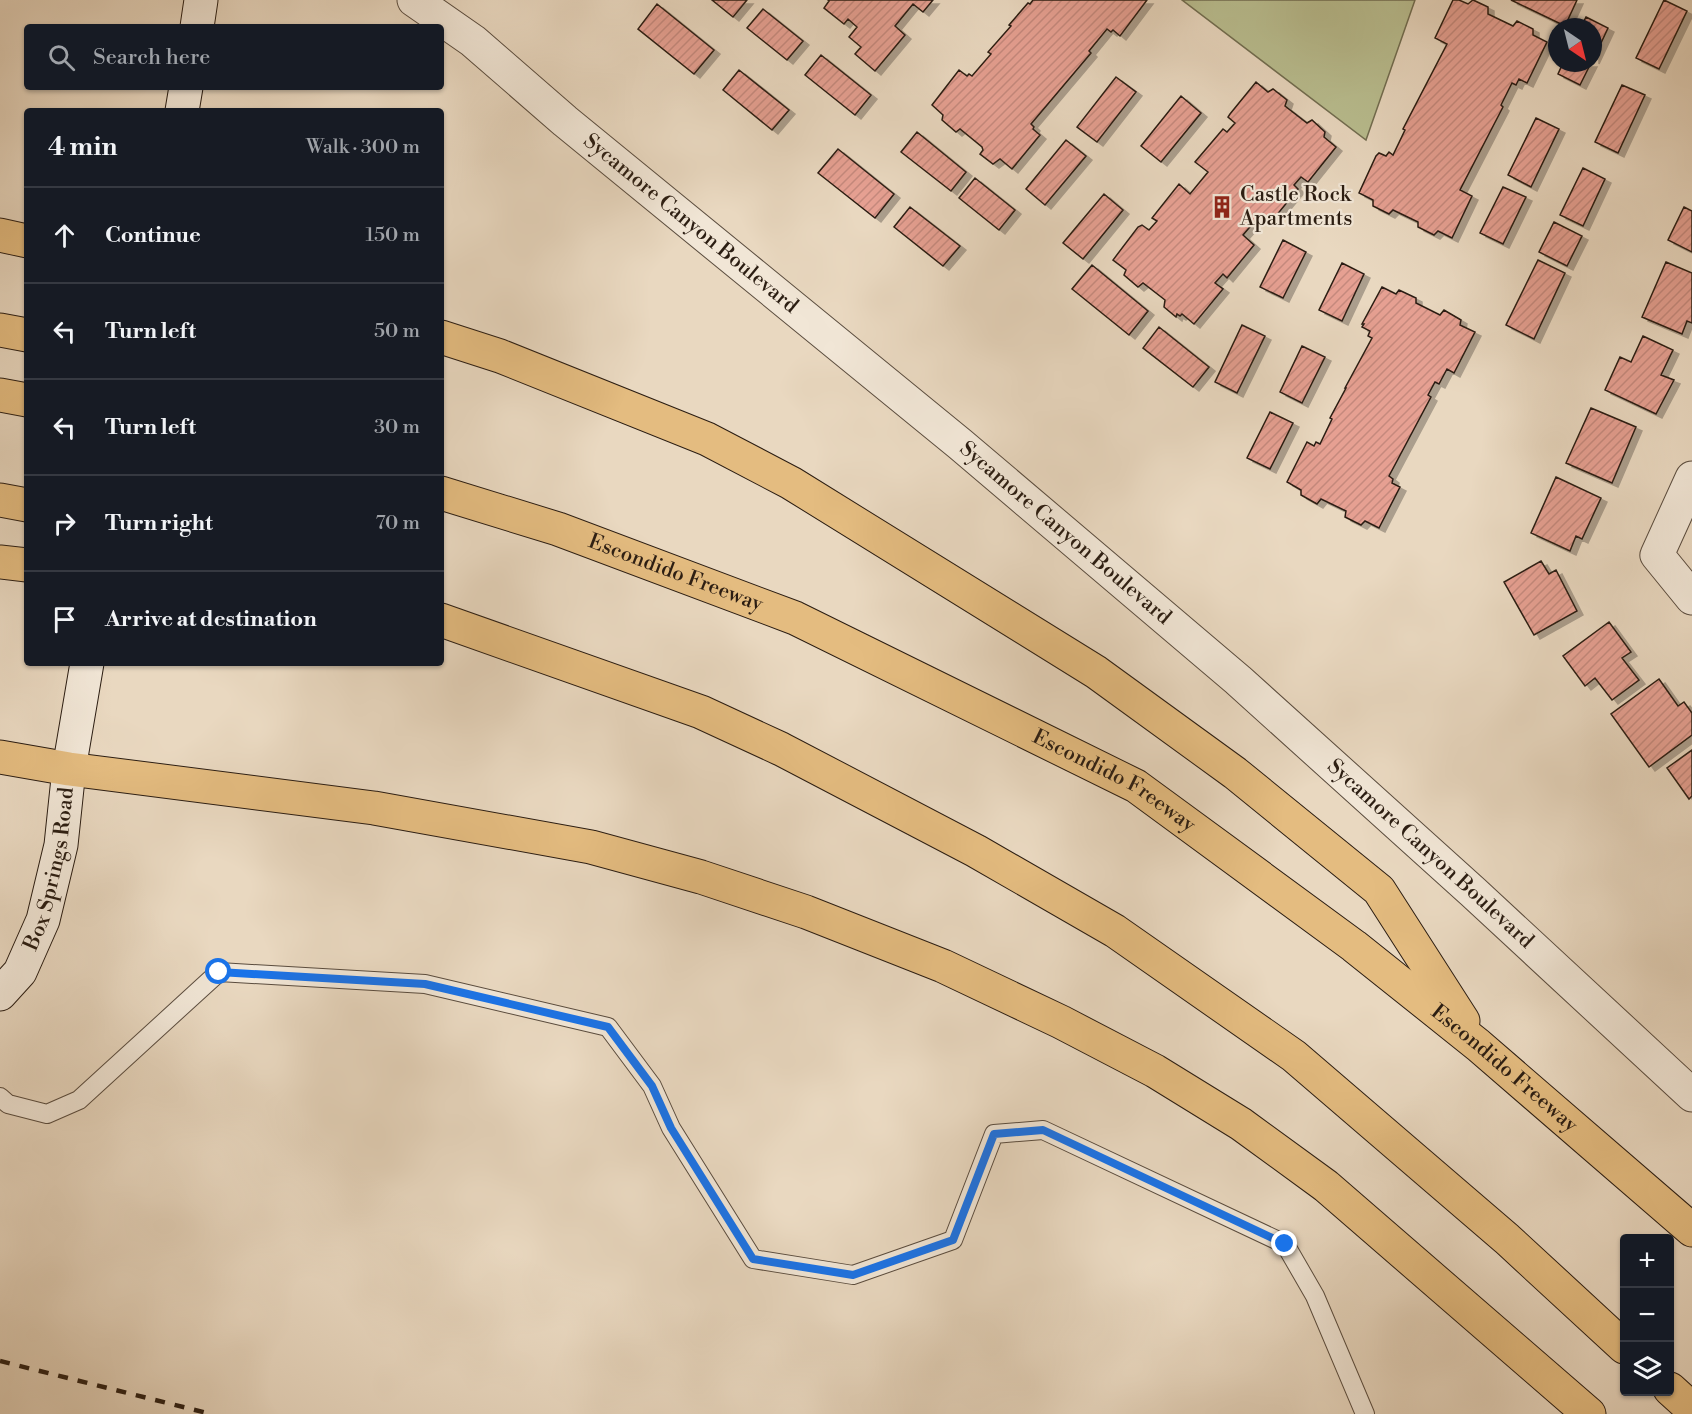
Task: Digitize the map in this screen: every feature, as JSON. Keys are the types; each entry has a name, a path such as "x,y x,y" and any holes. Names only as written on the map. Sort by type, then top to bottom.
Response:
{"highway":[{"path":"0,235 24,239"},
{"path":"0,330 24,334"},
{"path":"444,338 500,356 707,439 791,483 1096,672 1235,773 1379,890 1478,1045"},
{"path":"0,395 24,399"},
{"name":"Escondido Freeway","path":"444,494 558,529 795,618 1136,786 1354,946 1478,1045 1692,1230"},
{"path":"0,500 24,504"},
{"path":"0,517 24,521"},
{"path":"0,562 24,565"},
{"path":"444,621 701,712 781,748 976,851 1115,931 1294,1056 1507,1239 1620,1343"},
{"path":"0,757 69,769 374,808 591,847 701,877 806,912 943,966 1061,1022 1155,1071 1241,1124 1326,1186 1589,1414"},
{"path":"1674,1393 1692,1410"}],"street":[{"path":"197,24 201,0"},
{"name":"Sycamore Canyon Boulevard","path":"414,0 473,41 565,121 960,444 1229,673 1473,892 1692,1095"},
{"path":"182,108 186,90"},
{"path":"1692,478 1657,555 1692,598"},
{"name":"Box Springs Road","path":"0,994 20,972 43,920 61,845 69,769 86,666"}],"lane":[{"path":"0,1097 8,1104 47,1114 79,1100 219,972 425,984 608,1027 652,1086 671,1128 753,1259 853,1275 953,1240 994,1134 1043,1130 1285,1244 1316,1296 1365,1414"}],"green space":[{"path":"1182,0 1415,0 1366,140"}],"building":[{"path":"712,0 747,0 733,17"},
{"path":"828,0 933,0 923,12 913,4 895,26 905,35 875,71 855,54 861,47 849,37 857,27 848,19 844,24 824,8"},
{"path":"1033,0 1147,0 1120,36 1113,30 1111,32 1107,29 1089,51 1091,53 1031,124 1040,135 1012,169 1000,159 993,164 980,154 982,147 960,129 956,132 942,120 943,115 932,105 959,70 967,76 969,74 972,76 991,54 988,52 1011,26 1009,25"},
{"name":"Castle Rock Apartments","path":"1453,0 1468,4 1473,0 1488,7 1488,14 1513,26 1517,21 1533,29 1533,35 1547,42 1527,83 1519,79 1516,85 1512,83 1501,105 1503,107 1460,190 1472,196 1452,238 1438,231 1434,235 1418,227 1418,222 1393,210 1389,214 1373,206 1373,200 1359,193 1376,156 1379,153 1386,156 1389,152 1393,155 1405,130 1403,129 1447,44 1435,38"},
{"path":"1511,0 1577,0 1569,18 1548,18"},
{"path":"1664,0 1687,11 1659,69 1636,58"},
{"path":"657,4 714,50 694,74 638,29"},
{"path":"763,9 803,41 787,60 747,28"},
{"path":"1602,25 1608,28 1602,41"},
{"path":"821,55 871,95 855,115 805,75"},
{"path":"739,70 789,110 772,130 723,90"},
{"path":"1559,72 1586,72 1580,85 1558,74"},
{"path":"1116,77 1136,92 1097,142 1077,127"},
{"name":"Castle Rock Apartments","path":"1256,82 1268,92 1273,89 1287,100 1285,106 1307,123 1312,120 1325,132 1324,137 1336,147 1308,182 1301,177 1294,185 1298,189 1271,222 1261,214 1243,235 1254,245 1227,278 1223,274 1215,283 1223,289 1194,324 1182,314 1180,316 1177,314 1176,317 1164,307 1165,300 1143,283 1138,287 1124,275 1126,270 1113,260 1138,227 1142,225 1149,230 1157,221 1152,218 1179,184 1190,194 1208,172 1195,162 1223,129 1227,132 1235,123 1228,117"},
{"path":"1622,85 1645,95 1618,153 1595,142"},
{"path":"1181,96 1201,113 1161,162 1141,146"},
{"path":"1536,118 1559,129 1531,187 1508,175"},
{"path":"917,132 966,172 951,191 901,152"},
{"path":"1066,140 1086,156 1045,205 1026,189"},
{"path":"838,149 894,194 875,218 818,173"},
{"path":"1583,168 1605,179 1583,226 1560,215"},
{"path":"975,178 1015,210 999,230 959,198"},
{"path":"1503,187 1526,197 1503,244 1480,233"},
{"path":"1104,194 1123,210 1083,259 1063,243"},
{"path":"910,207 960,246 943,266 894,227"},
{"path":"1684,207 1692,211 1692,252 1668,240"},
{"path":"1554,222 1582,236 1567,266 1539,252"},
{"name":"Castle Rock Apartments","path":"1283,240 1306,252 1283,298 1260,287"},
{"path":"1538,260 1565,273 1534,339 1506,325"},
{"path":"1666,262 1692,273 1692,323 1687,321 1682,334 1642,317"},
{"name":"Castle Rock Apartments","path":"1342,263 1364,274 1342,321 1319,310"},
{"path":"1092,265 1148,311 1129,335 1072,289"},
{"name":"Castle Rock Apartments","path":"1382,287 1396,294 1399,290 1416,298 1416,303 1440,315 1444,310 1461,320 1460,325 1475,332 1454,373 1447,369 1439,384 1435,382 1428,395 1431,397 1389,476 1393,479 1392,483 1400,487 1379,528 1365,521 1361,525 1345,517 1346,511 1321,499 1317,504 1301,495 1301,490 1287,482 1307,442 1314,446 1316,442 1320,444 1332,419 1330,418 1372,338 1368,336 1370,331 1362,327 1364,324 1362,324"},
{"path":"1242,325 1265,336 1237,393 1215,382"},
{"path":"1159,327 1209,367 1193,387 1143,348"},
{"path":"1643,336 1673,350 1661,375 1674,380 1656,414 1605,390 1620,357 1631,362"},
{"path":"1302,346 1325,357 1302,403 1280,392"},
{"path":"1591,408 1636,427 1612,483 1566,463"},
{"path":"1270,412 1293,423 1270,469 1247,458"},
{"path":"1556,477 1601,498 1582,539 1576,536 1570,551 1531,533"},
{"path":"1541,561 1549,574 1556,570 1577,611 1534,635 1504,582"},
{"path":"1609,622 1631,652 1622,658 1639,680 1612,700 1595,678 1585,686 1563,656"},
{"path":"1659,679 1678,706 1684,702 1692,713 1692,735 1649,767 1611,714"},
{"path":"1692,750 1692,796 1689,799 1667,768"}],"railway":[{"path":"0,1361 211,1414"}],"place":[{"name":"Castle Rock Apartments","path":"1222,207"}],"route":[{"path":"219,972 425,984 608,1027 652,1086 671,1128 753,1259 853,1275 953,1240 994,1134 1043,1130 1285,1244"}]}
